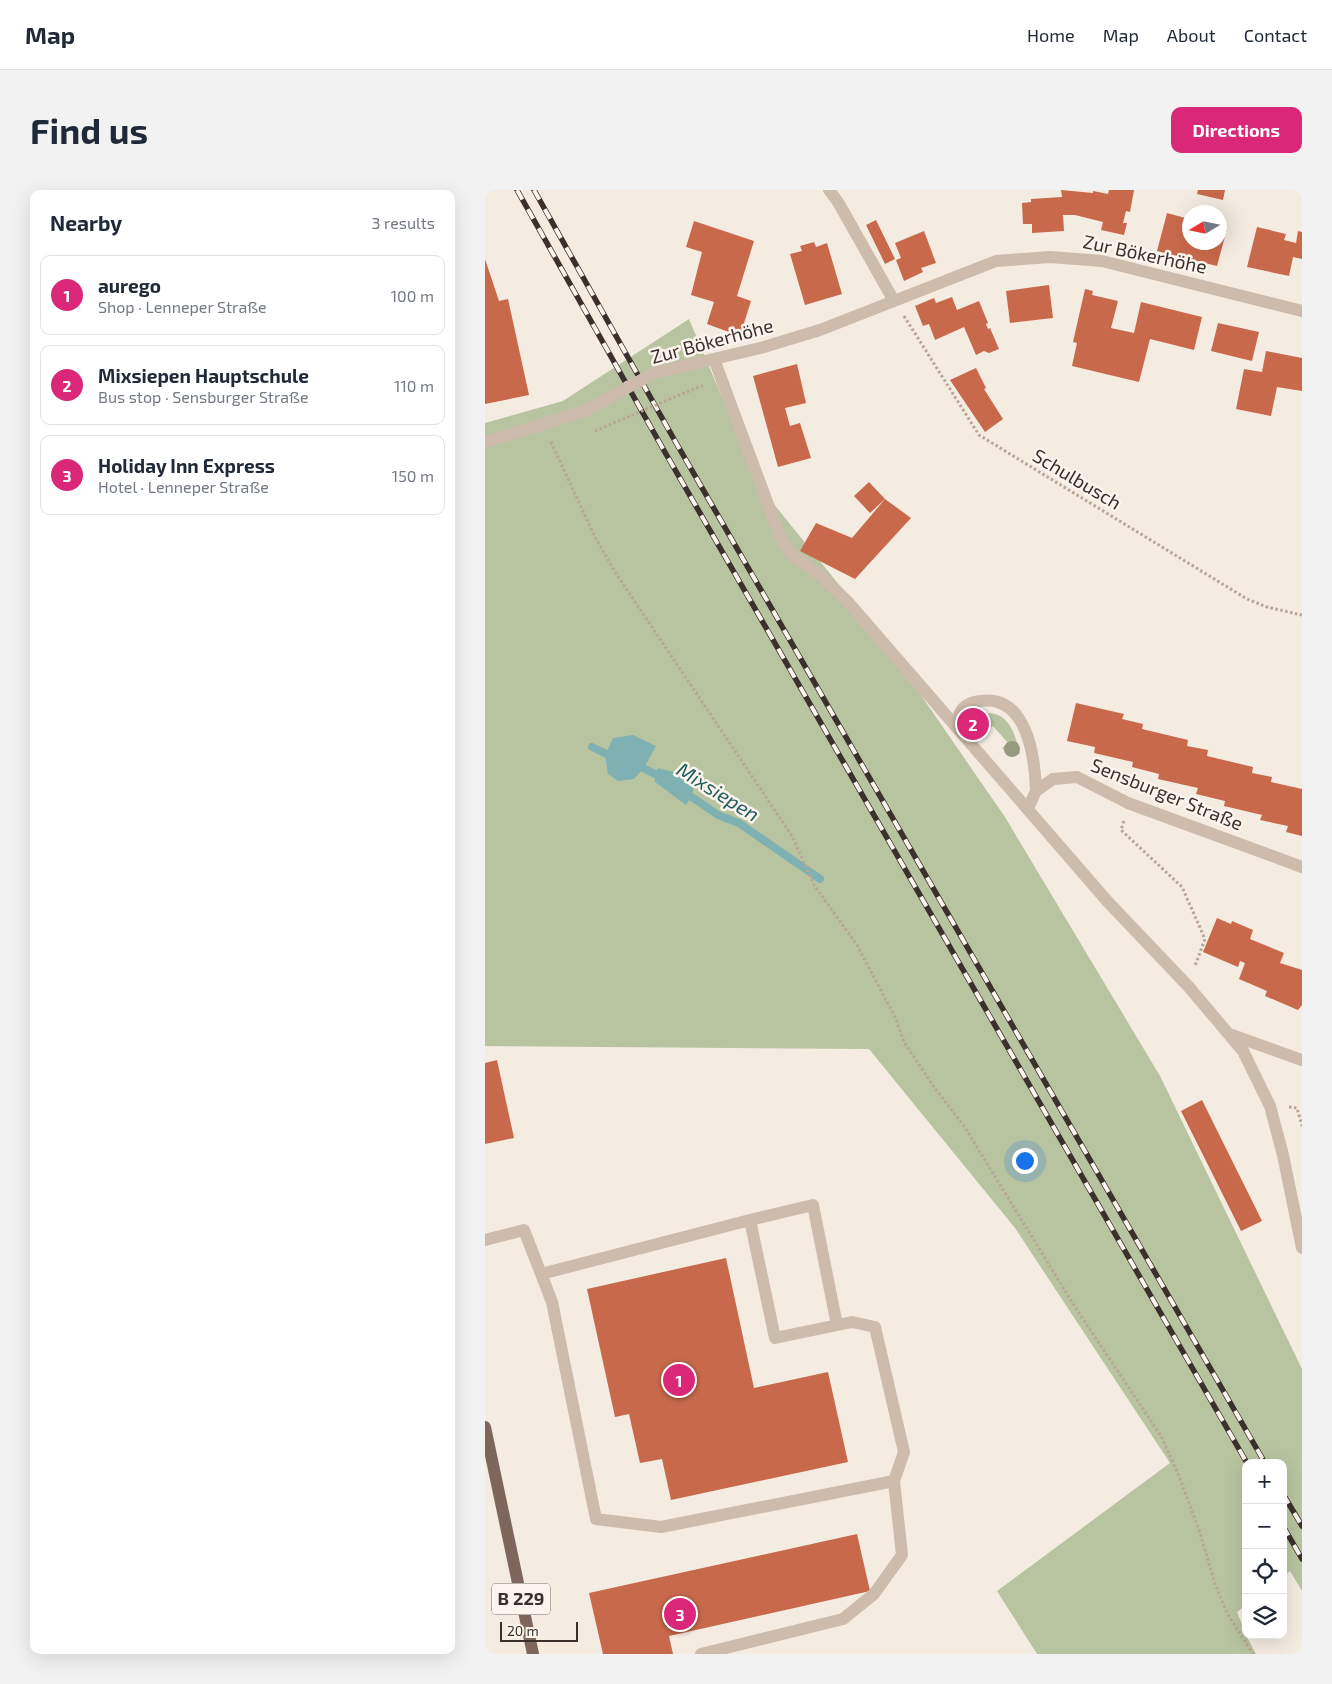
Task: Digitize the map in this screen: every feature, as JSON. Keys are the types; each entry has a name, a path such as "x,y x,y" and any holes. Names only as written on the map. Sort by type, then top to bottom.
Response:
{"main road":[{"name":"B 229","path":"485,1427 533,1654"}],"street":[{"path":"829,190 839,202 894,301"},
{"name":"Zur Bökerhöhe","path":"485,442 585,411 654,373 765,347 820,330 996,261 1050,256 1102,261 1302,311"},
{"path":"714,359 779,534 787,550 843,597 1108,902 1189,986 1231,1035 1253,1067 1270,1106 1283,1155 1302,1248"},
{"path":"955,726 959,711 967,704 993,701 1000,702 1012,710 1033,750 1036,791 1028,808"},
{"name":"Sensburger Straße","path":"1036,791 1053,779 1077,777 1128,803 1302,867"},
{"path":"1231,1035 1302,1060"},
{"path":"541,1274 813,1205 837,1325"},
{"path":"701,1654 843,1619 874,1594 902,1556 894,1481 904,1452 875,1327 852,1322 775,1338 750,1220"},
{"path":"485,1240 524,1230 552,1302 596,1519 661,1527 894,1481"}],"path":[{"name":"Schulbusch","path":"894,301 979,435 1247,599 1267,607 1302,615"},
{"path":"595,431 696,388"},
{"path":"547,436 595,537 617,575 792,836 814,885 857,944 896,1019 904,1042 934,1087 964,1126 1075,1306 1161,1436 1200,1532 1215,1584 1227,1613 1253,1654"},
{"path":"1128,803 1121,830 1181,887 1205,939 1189,986"}],"green space":[{"path":"689,319 760,487 878,633 1005,817 1160,1076 1302,1369 1302,1591 1290,1571 1287,1574 1287,1459 1242,1459 1242,1608 1237,1612 1242,1625 1242,1639 1248,1639 1256,1654 1037,1654 997,1591 1170,1463 1015,1228 869,1049 485,1046 485,423 563,401"},
{"path":"988,713 996,714 1007,721 1014,734 1020,754 1010,756 1002,748 1008,743 993,726 987,730 977,719"}],"water":[{"path":"633,735 656,746 644,768 634,779 618,781 608,774 605,755 613,738"},
{"path":"658,768 697,778 691,797 686,805 655,782 655,772"}],"building":[{"path":"1061,190 1093,193 1093,191 1108,194 1109,190 1134,190 1130,212 1126,211 1123,223 1127,223 1124,235 1101,230 1103,222 1075,215 1063,215 1064,231 1032,233 1032,224 1023,224 1022,203 1031,202 1031,199 1062,197"},
{"path":"1198,190 1225,190 1223,200 1197,194"},
{"path":"1167,213 1182,217 1182,250 1221,250 1217,266 1157,251"},
{"path":"876,220 895,259 885,264 866,225"},
{"path":"694,221 754,241 737,296 751,301 740,336 707,324 714,302 691,295 702,252 686,247"},
{"path":"1257,227 1286,234 1284,240 1296,243 1298,231 1302,232 1302,259 1293,257 1289,276 1247,267"},
{"path":"924,231 936,263 921,268 923,272 904,281 896,260 901,258 895,243"},
{"path":"814,242 816,247 827,243 842,294 805,305 790,254 802,251 800,246"},
{"path":"485,259 499,301 508,299 529,395 485,404"},
{"path":"1049,285 1053,318 1010,323 1006,291"},
{"path":"1085,289 1093,291 1092,295 1118,301 1111,328 1134,333 1141,302 1202,317 1194,350 1150,339 1139,382 1072,366 1077,343 1073,342"},
{"path":"952,297 957,310 979,301 988,323 986,324 988,329 990,328 999,349 989,353 984,351 976,355 964,327 935,340 929,324 923,326 915,306 934,298 936,303"},
{"path":"1218,323 1259,332 1252,361 1211,351"},
{"path":"1266,351 1302,358 1302,391 1277,387 1271,416 1236,409 1244,369 1262,372"},
{"path":"797,364 806,403 785,408 790,426 800,423 811,458 778,467 753,376"},
{"path":"976,368 986,388 984,389 1003,419 985,432 950,380"},
{"path":"869,482 885,499 870,513 854,496"},
{"path":"885,499 911,518 855,579 800,551 816,523 852,538"},
{"path":"1076,703 1124,714 1122,719 1143,724 1142,729 1188,740 1187,746 1208,750 1207,756 1253,767 1252,773 1272,777 1271,782 1302,789 1302,836 1286,832 1288,826 1260,820 1262,815 1224,806 1225,801 1196,794 1198,788 1158,779 1159,774 1132,767 1133,762 1094,753 1095,747 1067,741"},
{"path":"1217,918 1231,924 1232,921 1253,930 1250,939 1284,953 1280,963 1302,970 1302,1005 1298,1010 1265,996 1267,991 1239,979 1245,963 1240,961 1238,967 1203,952"},
{"path":"497,1060 514,1138 485,1144 485,1063"},
{"path":"1202,1100 1262,1221 1241,1231 1181,1111"},
{"path":"726,1258 754,1388 828,1372 848,1462 671,1500 662,1459 640,1463 629,1414 615,1417 587,1289"},
{"path":"857,1534 870,1591 669,1636 673,1654 603,1654 589,1593"}],"waterway":[{"name":"Mixsiepen","path":"592,747 615,758"},
{"name":"Mixsiepen","path":"635,764 663,778"},
{"name":"Mixsiepen","path":"683,791 718,815 739,823 820,879"}],"railway":[{"path":"517,190 666,454 1245,1459"},
{"path":"534,190 675,441 1263,1459"},
{"path":"1287,1501 1302,1526"},
{"path":"1287,1533 1302,1559"}],"place":[{"name":"Mixsiepen Hauptschule","path":"973,724"},
{"name":"aurego","path":"679,1380"},
{"name":"Holiday Inn Express","path":"680,1614"}]}
